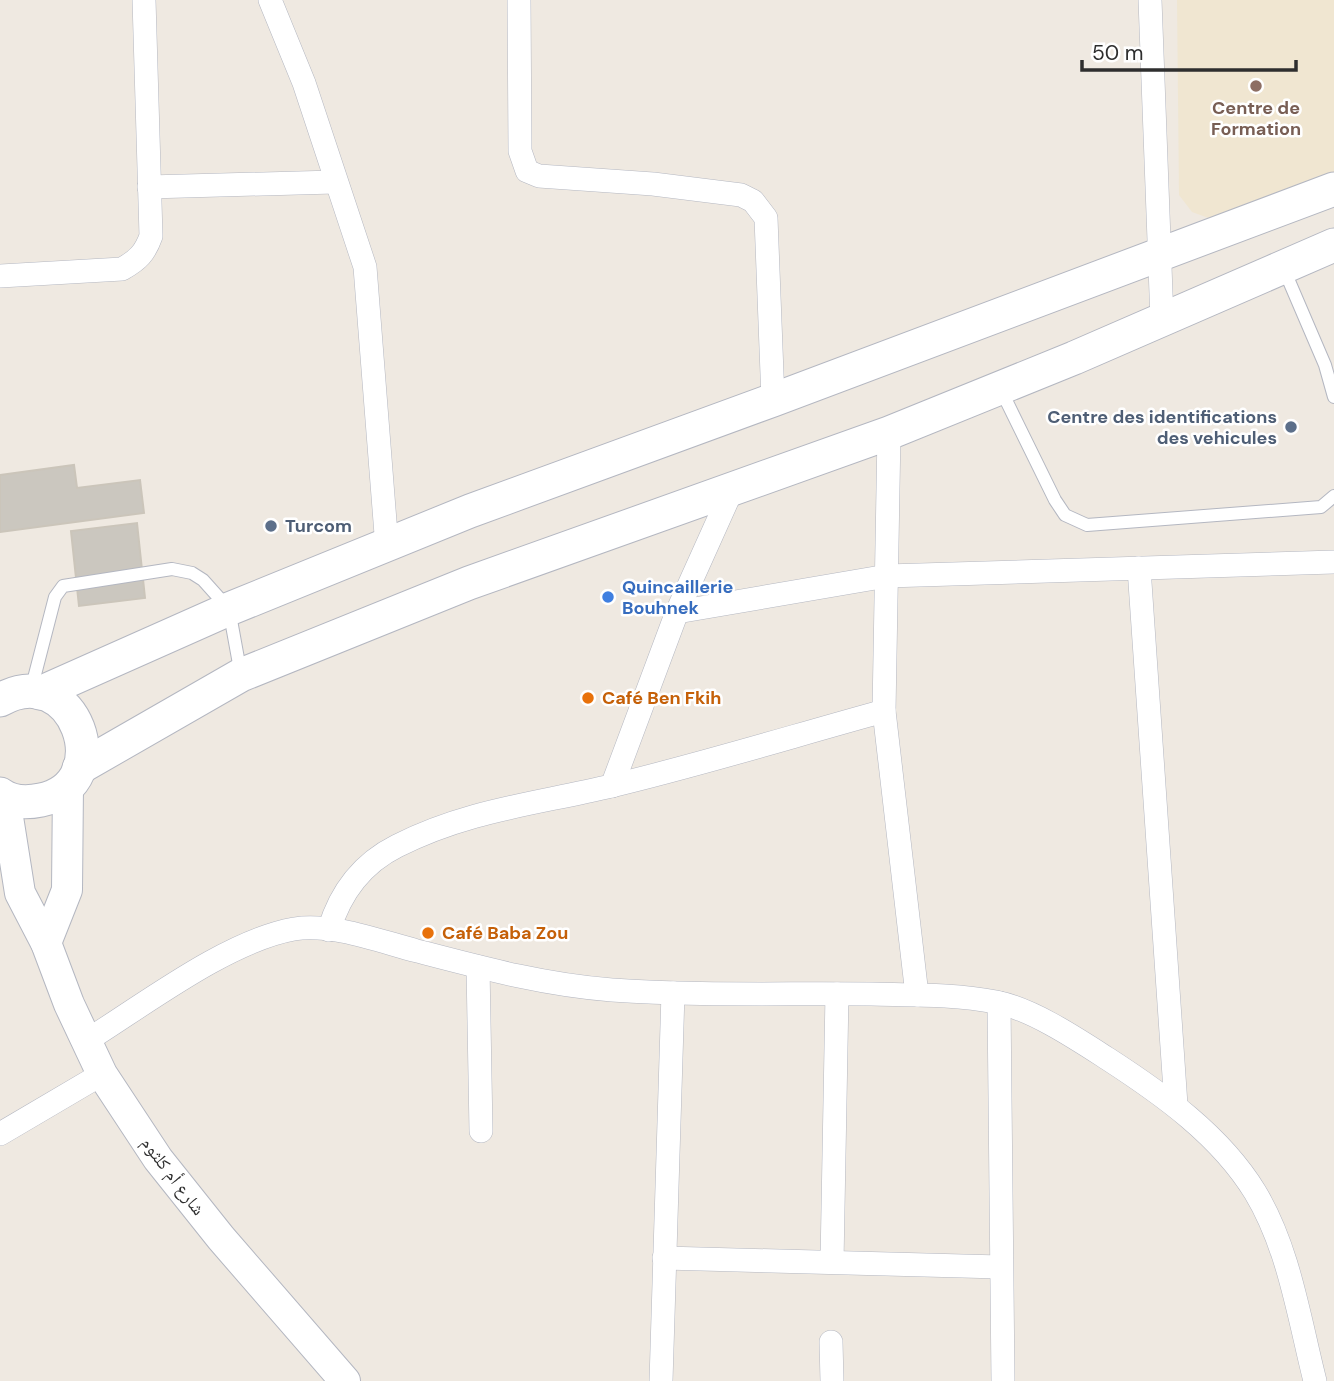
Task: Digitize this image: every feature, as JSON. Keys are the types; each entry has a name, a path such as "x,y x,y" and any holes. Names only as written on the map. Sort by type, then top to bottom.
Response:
{"main road":[{"path":"24,695 470,511 1334,189"},
{"path":"3,796 27,803 49,798 73,777 241,675 469,583 731,492 889,433 1162,320 1334,245"},
{"path":"24,695 57,700 72,713 81,730 83,749 73,777"}],"street":[{"path":"0,276 122,269 146,251 151,236 144,0"},
{"path":"270,0 304,83 334,182 365,267 387,547"},
{"path":"519,0 520,151 527,172 539,176 741,195 762,209 766,218 773,400"},
{"path":"1150,0 1162,320"},
{"path":"149,187 334,182"},
{"path":"889,433 884,711 917,995"},
{"path":"612,786 677,612 731,492"},
{"path":"677,612 887,576 1334,562"},
{"path":"1139,569 1176,1105"},
{"path":"329,930 337,903 350,882 394,847 501,807 612,786 884,711"},
{"path":"47,943 66,890 73,777"},
{"name":"شارع أم كلثوم","path":"3,796 20,893 47,943 102,1074 158,1159 345,1381"},
{"path":"86,1041 233,951 272,934 298,929 329,930 537,982 673,993 917,995 999,1003 1067,1034 1176,1105 1228,1157 1254,1191 1271,1225 1293,1288 1315,1381"},
{"path":"478,967 481,1131"},
{"path":"661,1381 673,993"},
{"path":"832,1262 837,993"},
{"path":"999,1003 1003,1381"},
{"path":"0,1134 102,1074"},
{"path":"664,1258 1000,1267"},
{"path":"831,1342 832,1381"}],"lane":[{"path":"1283,265 1325,365 1334,397"},
{"path":"1000,387 1055,500 1065,515 1087,525 1328,506 1334,496"},
{"path":"24,695 58,590 69,583 172,569 192,573 203,580 229,610 241,675"}],"shaded area":[{"name":"Centre de Formation","path":"1177,0 1334,0 1334,172 1214,220 1192,212 1179,195"}],"building":[{"path":"74,465 77,488 140,480 144,513 0,532 0,475"},
{"path":"137,523 145,598 79,606 71,531"}],"place":[{"name":"Centre de Formation","path":"1256,86"},
{"name":"Centre des identifications des vehicules","path":"1291,427"},
{"name":"Turcom","path":"271,526"},
{"name":"Quincaillerie Bouhnek","path":"608,597"},
{"name":"Café Ben Fkih","path":"588,698"},
{"name":"Café Baba Zou","path":"428,933"}]}
